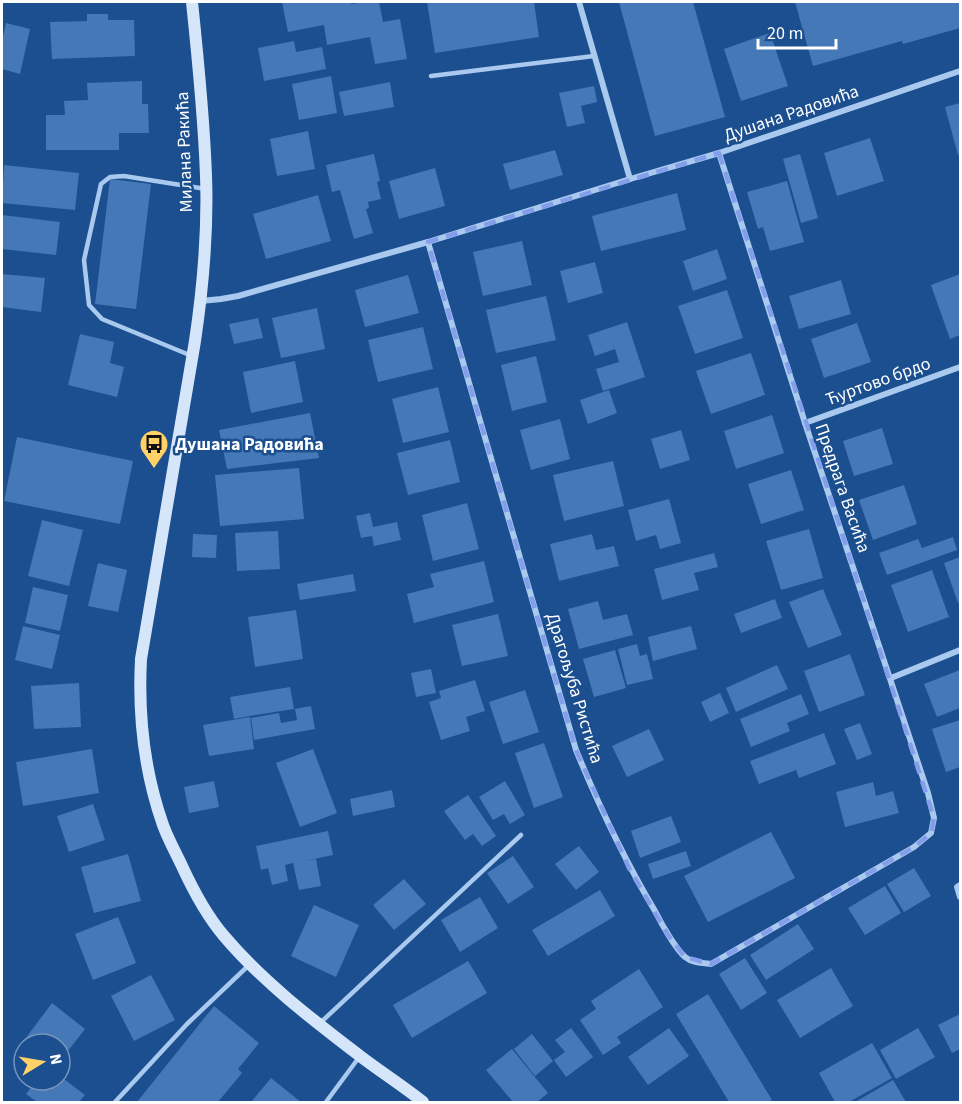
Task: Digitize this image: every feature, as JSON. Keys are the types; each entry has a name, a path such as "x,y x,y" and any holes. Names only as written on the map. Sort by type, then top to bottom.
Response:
{"main road":[{"name":"Милана Ракића","path":"192,2 206,189 201,301 141,659 139,688 141,725 149,774 168,837 187,878 223,935 250,964 319,1024 423,1102"}],"street":[{"path":"579,2 630,179"},
{"name":"Душана Радовића","path":"201,301 222,300 238,296 428,242 719,153 960,71"},
{"name":"Предрага Васића","path":"719,153 805,423 928,793 934,818 931,833"},
{"name":"Драгољуба Ристића","path":"428,242 576,750 601,810 630,867 668,935 685,957 698,963 711,964 914,847 931,833"},
{"name":"Ћуртово брдо","path":"805,423 960,367"},
{"path":"891,678 960,650"},
{"path":"958,886 960,897"}],"lane":[{"path":"432,76 594,56"},
{"path":"192,356 102,319 89,305 84,260 101,184 110,177 124,176 206,189"},
{"path":"319,1024 521,835"},
{"path":"115,1102 187,1024 250,964"},
{"path":"326,1102 360,1056"}],"highlighted area":[{"path":"719,153 934,818 931,833 914,847 711,964 685,957 668,935 629,868 576,750 428,242"}],"building":[{"path":"282,2 351,2 351,4 379,2 383,22 400,19 407,59 375,64 370,37 327,45 324,25 288,32"},
{"path":"427,2 534,2 539,37 435,53"},
{"path":"619,2 693,2 725,117 655,136"},
{"path":"795,2 960,2 960,28 903,44 902,41 813,66"},
{"path":"87,14 108,14 108,20 134,20 135,56 52,59 50,22 87,21"},
{"path":"6,23 30,29 20,74 2,69 2,41"},
{"path":"770,33 788,86 741,101 724,49"},
{"path":"294,41 296,52 322,47 326,69 264,81 258,48"},
{"path":"331,76 337,113 299,120 292,84"},
{"path":"142,81 142,104 148,104 149,133 119,133 119,150 46,150 46,115 65,115 64,101 88,100 87,83"},
{"path":"390,82 394,107 344,116 339,92"},
{"path":"594,86 597,102 581,106 585,123 567,127 559,93"},
{"path":"960,103 960,154 958,155 945,107"},
{"path":"308,131 315,169 277,176 270,139"},
{"path":"870,138 884,181 837,196 824,153"},
{"path":"555,150 563,175 510,190 503,164"},
{"path":"374,154 381,199 368,202 369,208 366,209 373,233 354,239 340,190 332,192 326,165"},
{"path":"800,154 818,218 801,223 783,159"},
{"path":"4,165 79,173 75,210 2,203"},
{"path":"435,168 445,206 399,219 389,181"},
{"path":"110,179 151,184 136,309 95,304"},
{"path":"787,181 804,242 770,251 763,227 758,229 747,192"},
{"path":"677,193 686,230 601,251 592,216"},
{"path":"318,195 331,241 266,259 253,214"},
{"path":"2,215 60,222 56,255 2,249"},
{"path":"522,241 532,285 483,296 473,252"},
{"path":"717,249 727,279 693,291 683,261"},
{"path":"595,262 603,293 568,303 560,271"},
{"path":"2,274 45,278 41,312 2,307"},
{"path":"960,274 960,335 950,339 931,285"},
{"path":"408,275 419,313 365,327 355,290"},
{"path":"841,280 851,314 799,329 789,296"},
{"path":"727,290 743,338 695,354 678,306"},
{"path":"546,296 556,340 496,353 486,310"},
{"path":"317,308 325,349 281,358 272,318"},
{"path":"258,318 263,338 234,344 229,324"},
{"path":"627,322 645,377 603,391 596,369 619,362 615,349 595,356 588,335"},
{"path":"857,323 871,362 824,378 811,339"},
{"path":"423,327 433,369 378,382 368,340"},
{"path":"80,334 114,342 110,363 124,367 117,397 68,385"},
{"path":"751,353 765,395 711,414 696,371"},
{"path":"536,356 547,402 512,411 501,365"},
{"path":"295,361 303,402 251,413 243,372"},
{"path":"438,387 449,432 403,443 392,399"},
{"path":"609,390 617,413 588,424 580,400"},
{"path":"310,413 319,458 227,469 219,430"},
{"path":"772,415 784,453 736,469 724,431"},
{"path":"560,419 570,459 531,470 520,430"},
{"path":"882,428 893,464 854,476 843,441"},
{"path":"681,430 690,460 660,469 651,439"},
{"path":"17,437 133,461 120,524 4,501"},
{"path":"450,440 460,482 408,495 397,453"},
{"path":"613,461 624,506 564,521 553,475"},
{"path":"299,468 304,519 220,526 215,475"},
{"path":"791,470 804,510 761,524 748,484"},
{"path":"904,485 917,524 873,540 859,500"},
{"path":"669,499 681,543 660,549 656,535 636,541 628,510"},
{"path":"467,503 479,549 433,561 422,515"},
{"path":"370,513 373,527 397,522 401,540 374,546 372,536 361,538 356,516"},
{"path":"42,520 83,530 69,586 28,576"},
{"path":"809,529 823,578 781,590 766,541"},
{"path":"278,531 280,569 237,571 235,533"},
{"path":"193,534 217,535 216,558 192,557"},
{"path":"592,534 596,550 614,546 619,566 559,581 550,544"},
{"path":"953,537 957,550 887,575 879,553 918,539 922,548"},
{"path":"714,553 718,567 694,573 699,590 662,600 654,569"},
{"path":"960,557 960,602 958,603 944,563"},
{"path":"484,561 494,602 414,623 407,594 434,587 430,574"},
{"path":"98,563 127,570 118,612 88,606"},
{"path":"932,570 949,617 908,632 891,585"},
{"path":"353,574 356,591 300,600 297,584"},
{"path":"33,587 68,595 60,631 25,623"},
{"path":"823,589 842,635 808,648 789,602"},
{"path":"775,599 782,618 741,633 734,614"},
{"path":"598,601 603,620 627,614 633,635 579,649 568,609"},
{"path":"296,610 303,659 255,667 248,617"},
{"path":"498,614 508,656 462,666 452,625"},
{"path":"23,626 60,635 52,669 15,660"},
{"path":"691,626 697,649 653,661 648,637"},
{"path":"637,644 640,656 647,654 653,679 627,685 618,649"},
{"path":"615,650 626,688 594,697 583,659"},
{"path":"850,654 865,695 819,712 804,671"},
{"path":"777,665 788,689 736,712 726,688"},
{"path":"431,669 436,693 416,697 411,673"},
{"path":"960,670 960,708 937,717 924,684"},
{"path":"475,680 485,711 466,717 470,731 441,740 429,702 441,698 439,691"},
{"path":"79,683 81,727 34,729 31,686"},
{"path":"290,687 294,709 234,719 230,697"},
{"path":"525,690 539,732 503,744 489,702"},
{"path":"720,693 729,713 710,722 701,702"},
{"path":"801,694 809,714 787,723 790,731 751,747 740,719"},
{"path":"311,706 315,729 254,740 251,718 279,713 281,723 297,720 295,709"},
{"path":"250,717 254,749 209,756 203,725"},
{"path":"960,720 960,767 946,772 932,729"},
{"path":"860,723 872,754 857,760 844,729"},
{"path":"649,729 664,760 627,777 612,746"},
{"path":"824,733 836,764 799,778 796,770 759,784 750,761"},
{"path":"544,743 563,797 534,808 515,753"},
{"path":"92,749 99,793 23,806 16,762"},
{"path":"313,749 337,813 300,827 276,763"},
{"path":"214,781 219,807 189,813 184,787"},
{"path":"505,781 525,815 510,824 504,814 493,820 479,797"},
{"path":"873,782 876,796 893,791 899,813 845,827 836,792"},
{"path":"392,790 395,807 353,816 350,799"},
{"path":"468,795 496,836 482,846 473,834 465,840 444,811"},
{"path":"93,804 105,840 69,852 57,816"},
{"path":"671,816 681,842 640,858 631,831"},
{"path":"328,831 333,855 300,862 316,859 321,886 299,890 293,863 285,865 288,881 272,885 268,868 261,870 256,846"},
{"path":"771,832 795,878 708,922 684,876"},
{"path":"579,846 599,872 576,890 555,864"},
{"path":"686,851 691,866 653,879 648,864"},
{"path":"128,854 141,901 94,913 81,867"},
{"path":"513,856 534,887 508,904 487,873"},
{"path":"914,868 931,896 904,912 887,884"},
{"path":"404,879 426,904 394,930 373,905"},
{"path":"885,886 901,913 865,935 848,908"},
{"path":"600,890 615,916 548,956 532,930"},
{"path":"480,897 498,928 460,952 441,920"},
{"path":"314,905 359,925 336,977 291,956"},
{"path":"118,917 136,963 93,980 75,934"},
{"path":"798,924 814,949 766,980 750,955"},
{"path":"745,958 767,993 741,1010 719,974"},
{"path":"468,961 487,993 412,1038 393,1005"},
{"path":"831,968 853,1006 800,1038 777,1000"},
{"path":"639,969 663,1007 617,1037 621,1043 603,1055 580,1020 596,1009 591,1001"},
{"path":"151,975 175,1020 134,1041 111,996"},
{"path":"708,994 772,1100 769,1102 729,1102 676,1014"},
{"path":"52,1003 85,1029 72,1046 72,1032 30,1032"},
{"path":"214,1006 259,1043 238,1069 242,1073 218,1102 137,1102"},
{"path":"960,1014 960,1049 952,1053 938,1025"},
{"path":"571,1028 593,1057 566,1077 554,1060 565,1052 555,1040"},
{"path":"669,1028 689,1056 648,1085 628,1057"},
{"path":"918,1028 935,1057 896,1079 880,1050"},
{"path":"532,1034 553,1061 535,1076 514,1049"},
{"path":"872,1043 892,1078 849,1102 835,1102 819,1073"},
{"path":"512,1049 548,1093 537,1102 513,1102 486,1070"},
{"path":"271,1078 301,1102 251,1102"},
{"path":"893,1080 906,1102 855,1102"},
{"path":"72,1085 85,1095 79,1102 37,1102 26,1094 28,1092 72,1092"}],"place":[{"name":"Душана Радовића","path":"154,470"}]}
